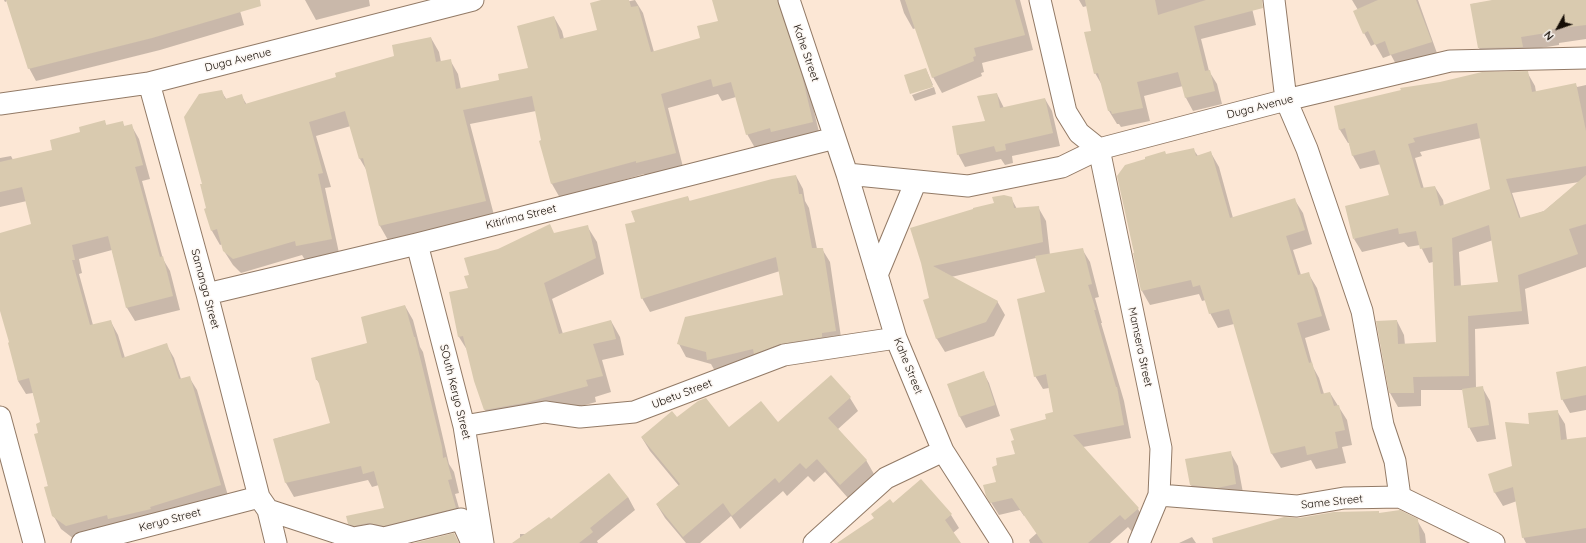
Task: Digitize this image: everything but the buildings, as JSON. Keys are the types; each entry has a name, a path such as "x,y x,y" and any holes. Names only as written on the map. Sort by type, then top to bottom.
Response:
{"street":[{"name":"Duga Avenue","path":"0,104 149,83 473,0"},
{"name":"Kahe Street","path":"789,0 847,174 896,338 943,451 1002,543"},
{"path":"1040,0 1066,112 1080,133 1099,149"},
{"path":"1274,0 1286,100 1307,149 1362,311 1383,425 1394,461 1400,496"},
{"name":"Duga Avenue","path":"916,181 968,186 1062,167 1099,149 1286,100 1450,61 1586,58"},
{"name":"Samanga Street","path":"149,83 276,543"},
{"name":"Kitirima Street","path":"207,294 417,244 835,138"},
{"name":"Mamsera Street","path":"1099,149 1161,448 1159,495 1139,543"},
{"path":"847,174 916,181 878,275"},
{"name":"SOuth Keryo Street","path":"417,244 464,426 483,543"},
{"name":"Ubetu Street","path":"464,426 545,412 580,417 634,412 784,354 896,338"},
{"path":"0,416 34,543"},
{"path":"814,543 886,478 943,451"},
{"name":"Same Street","path":"1159,495 1297,506 1344,498 1400,496 1494,543"},
{"path":"264,503 353,538 370,535 384,538 460,518 472,543"},
{"name":"Keryo Street","path":"82,543 264,503"}]}
